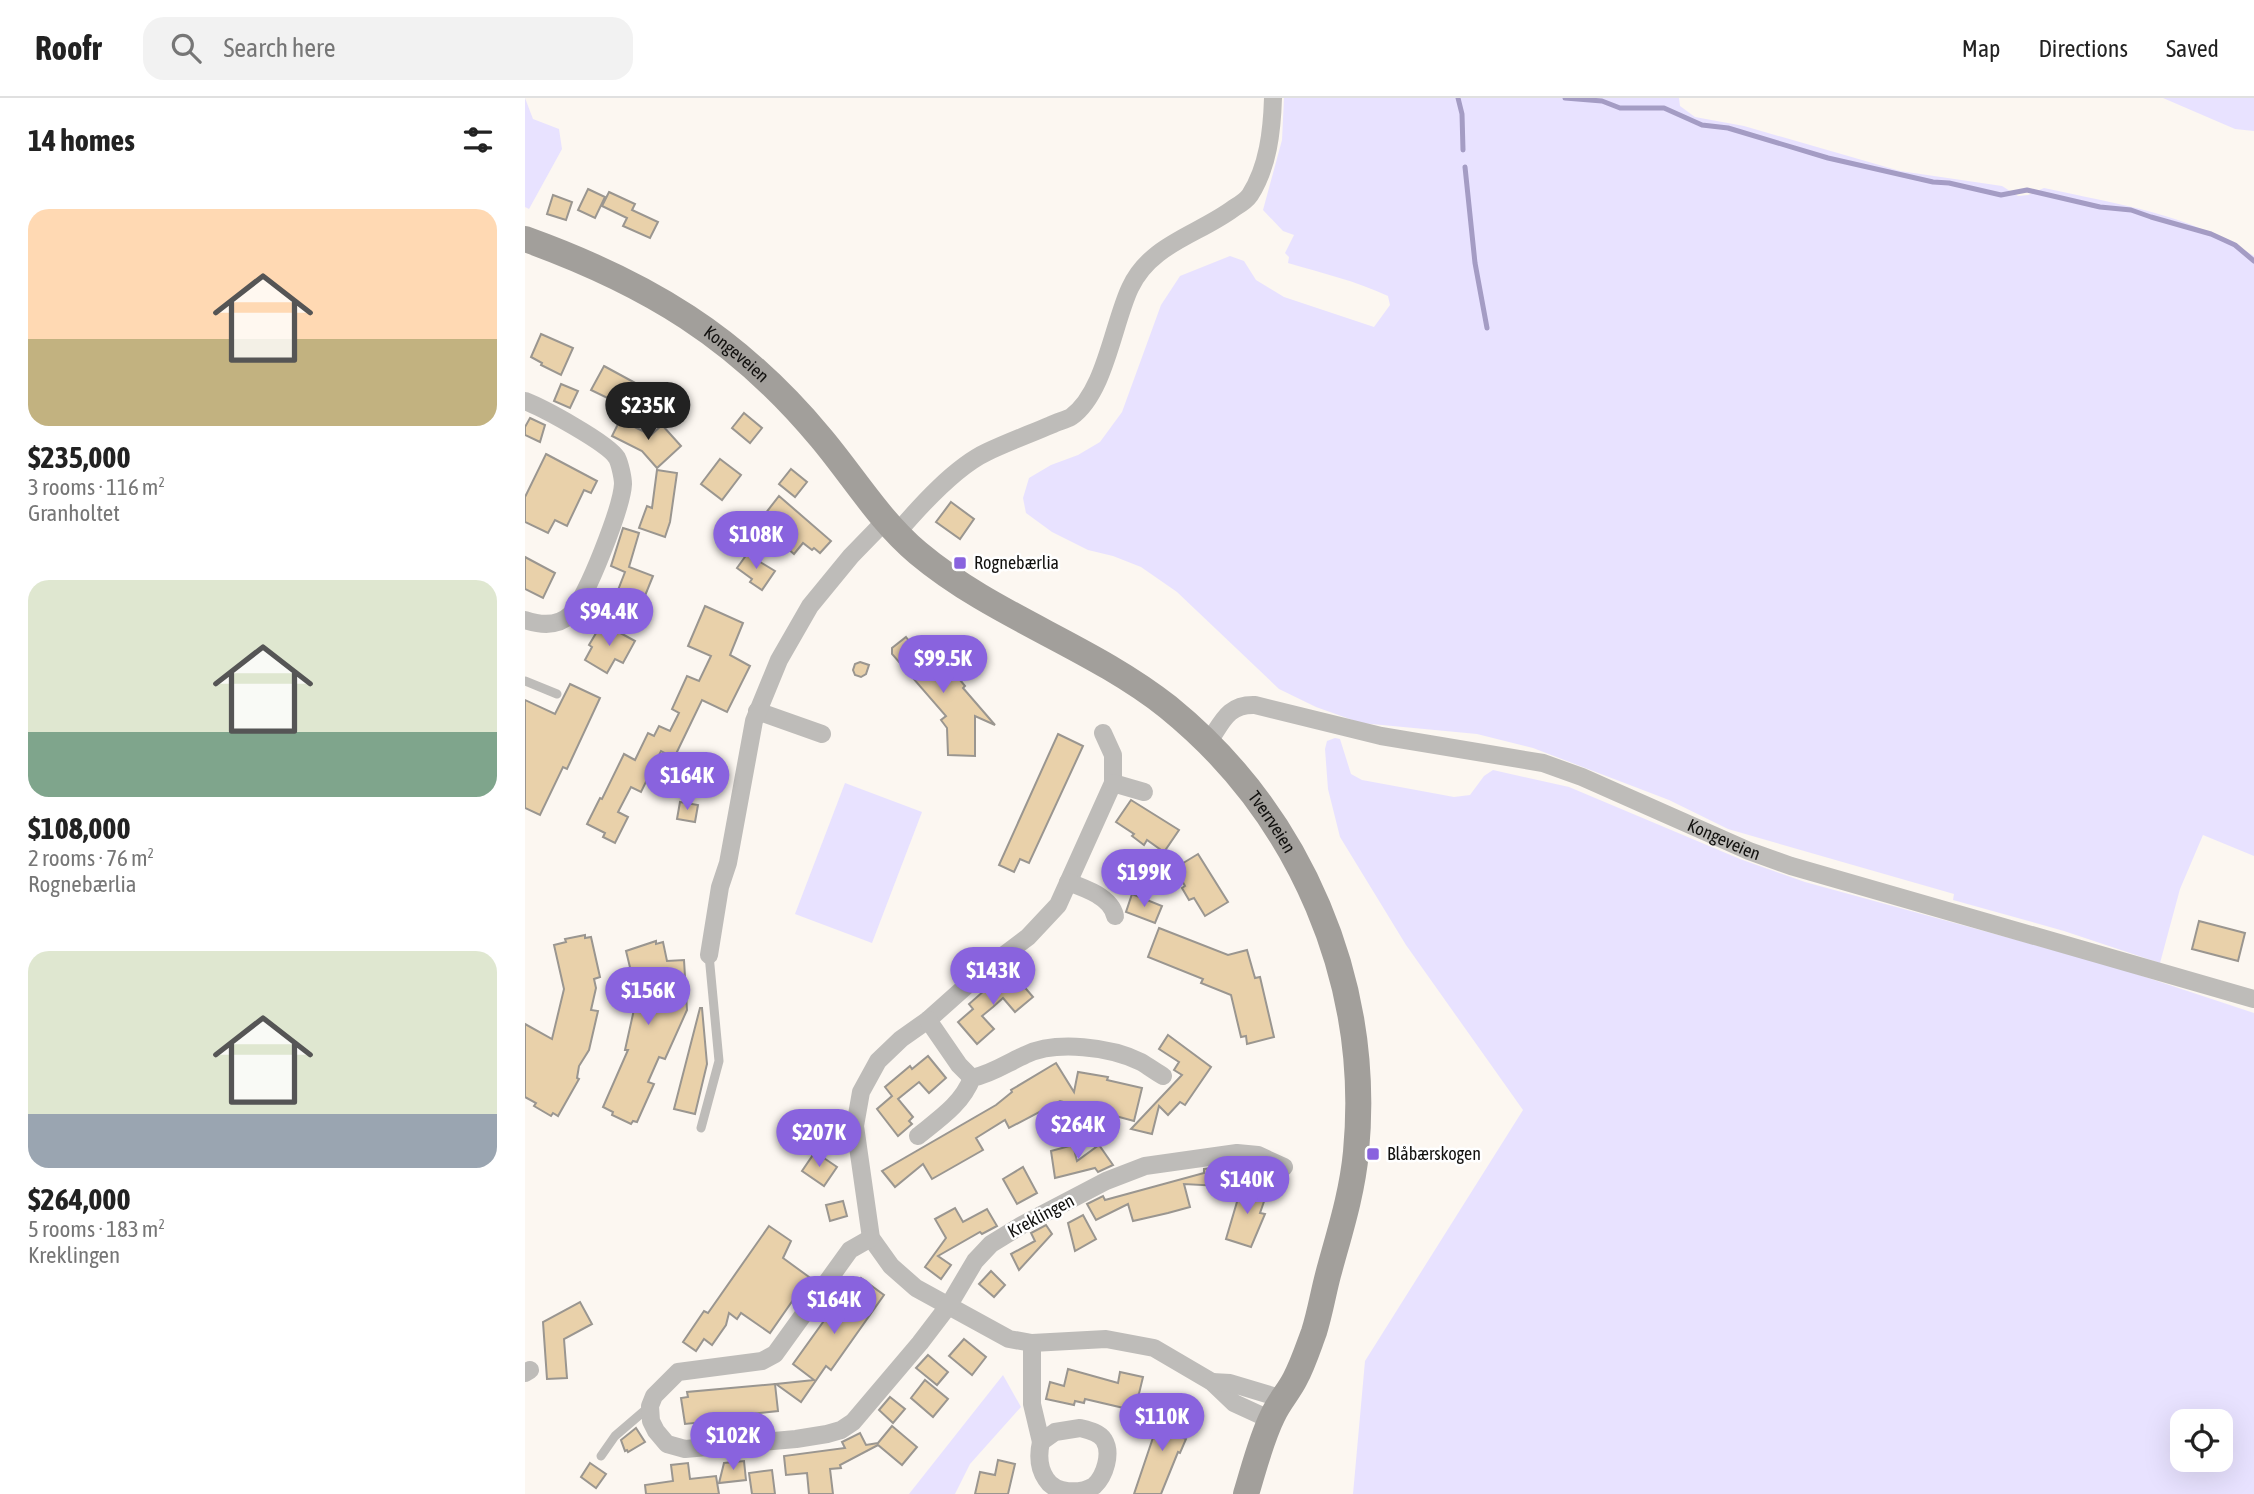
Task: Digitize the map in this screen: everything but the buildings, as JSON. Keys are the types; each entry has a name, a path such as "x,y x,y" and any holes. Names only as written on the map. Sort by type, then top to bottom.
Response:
{"main road":[{"name":"Kongeveien","path":"525,239 632,283 678,309 729,346 776,387 891,527"},
{"name":"Tverrveien","path":"891,527 921,555 960,584 1143,689 1208,743 1250,789 1296,859 1330,935 1351,1013 1358,1080 1356,1152 1348,1204 1327,1280 1301,1323 1290,1350 1276,1407 1246,1494"}],"street":[{"path":"709,955 720,887 728,863 758,711 779,660 810,606 851,556 971,462 986,452 1071,416 1089,397 1108,354 1130,287 1143,267 1165,246 1222,217 1249,197 1265,162 1273,98"},
{"path":"525,401 604,446 617,458 623,483 607,537 582,600 569,616 553,624 537,624 525,620"},
{"name":"Kongeveien","path":"1208,743 1231,711 1244,704 1381,736 1543,763 1582,777 1749,851 1791,866 2254,999"},
{"path":"758,711 822,734"},
{"path":"1103,733 1113,755 1113,783 1058,905 1028,937 901,1039 878,1061 861,1092 855,1126 871,1238 891,1266 916,1288 1009,1339 1032,1343 1106,1339 1144,1344 1164,1352 1212,1382 1234,1403 1276,1407"},
{"path":"1113,783 1144,792"},
{"path":"1068,882 1105,900 1114,908 1115,916"},
{"path":"928,1020 959,1065 972,1078"},
{"path":"972,1078 1002,1069 1043,1048 1067,1045 1131,1058 1163,1076"},
{"path":"918,1136 954,1106 967,1090 972,1078"},
{"name":"Kreklingen","path":"650,1406 651,1421 656,1431 667,1444 685,1449 827,1434 853,1422 883,1389 949,1305 975,1261 991,1244 1106,1181 1145,1166 1237,1153 1258,1155 1284,1167"},
{"path":"650,1406 654,1395 678,1372 762,1361 775,1354 850,1250 871,1238"},
{"path":"1032,1343 1032,1404 1041,1442 1038,1455 1042,1473 1050,1486 1065,1493 1092,1491 1105,1468 1108,1452 1103,1439 1080,1428 1055,1432 1041,1442"},
{"path":"1212,1382 1230,1383 1276,1407"}],"lane":[{"path":"525,681 557,694"},
{"path":"701,1128 719,1061 709,955"},
{"path":"600,1456 615,1436 650,1406"}],"shaded area":[{"path":"525,98 533,119 559,129 562,149 529,209 525,207"},
{"path":"1284,98 1679,98 1680,106 1695,117 1744,126 1900,171 2002,186 2018,196 2044,188 2152,212 2229,241 2254,256 2254,856 2203,835 2180,889 2160,963 2064,931 1953,900 1954,894 1728,829 1669,800 1533,748 1477,734 1361,723 1316,707 1279,689 1177,592 1141,567 1088,550 1052,532 1026,513 1023,498 1029,478 1100,442 1122,412 1161,305 1180,276 1230,256 1244,261 1256,280 1284,297 1374,327 1390,305 1388,296 1376,291 1288,263 1289,257 1285,253 1294,235 1283,231 1263,210 1282,140"},
{"path":"2163,98 2254,98 2254,131 2235,129"},
{"path":"1340,739 1351,774 1362,780 1454,797 1470,795 1484,776 1493,770 1569,787 1740,859 1805,882 2115,967 2254,1013 2254,1494 1353,1494 1365,1361 1523,1110 1406,945 1340,837 1328,789 1325,749 1327,741"},
{"path":"845,783 922,812 872,943 795,914"},
{"path":"1003,1375 1021,1407 970,1464 955,1494 909,1494"}],"waterway":[{"path":"1458,98 1462,114 1463,150"},
{"path":"1565,98 1602,101 1620,108 1664,108 1702,125 1728,128 1828,158 1933,182 2001,195 2027,190 2100,207 2131,210 2211,234 2235,245 2254,261"},
{"path":"1465,167 1475,263 1487,328"}],"place":[{"name":"Rognebærlia","path":"960,563"},
{"name":"Blåbærskogen","path":"1373,1154"}]}
